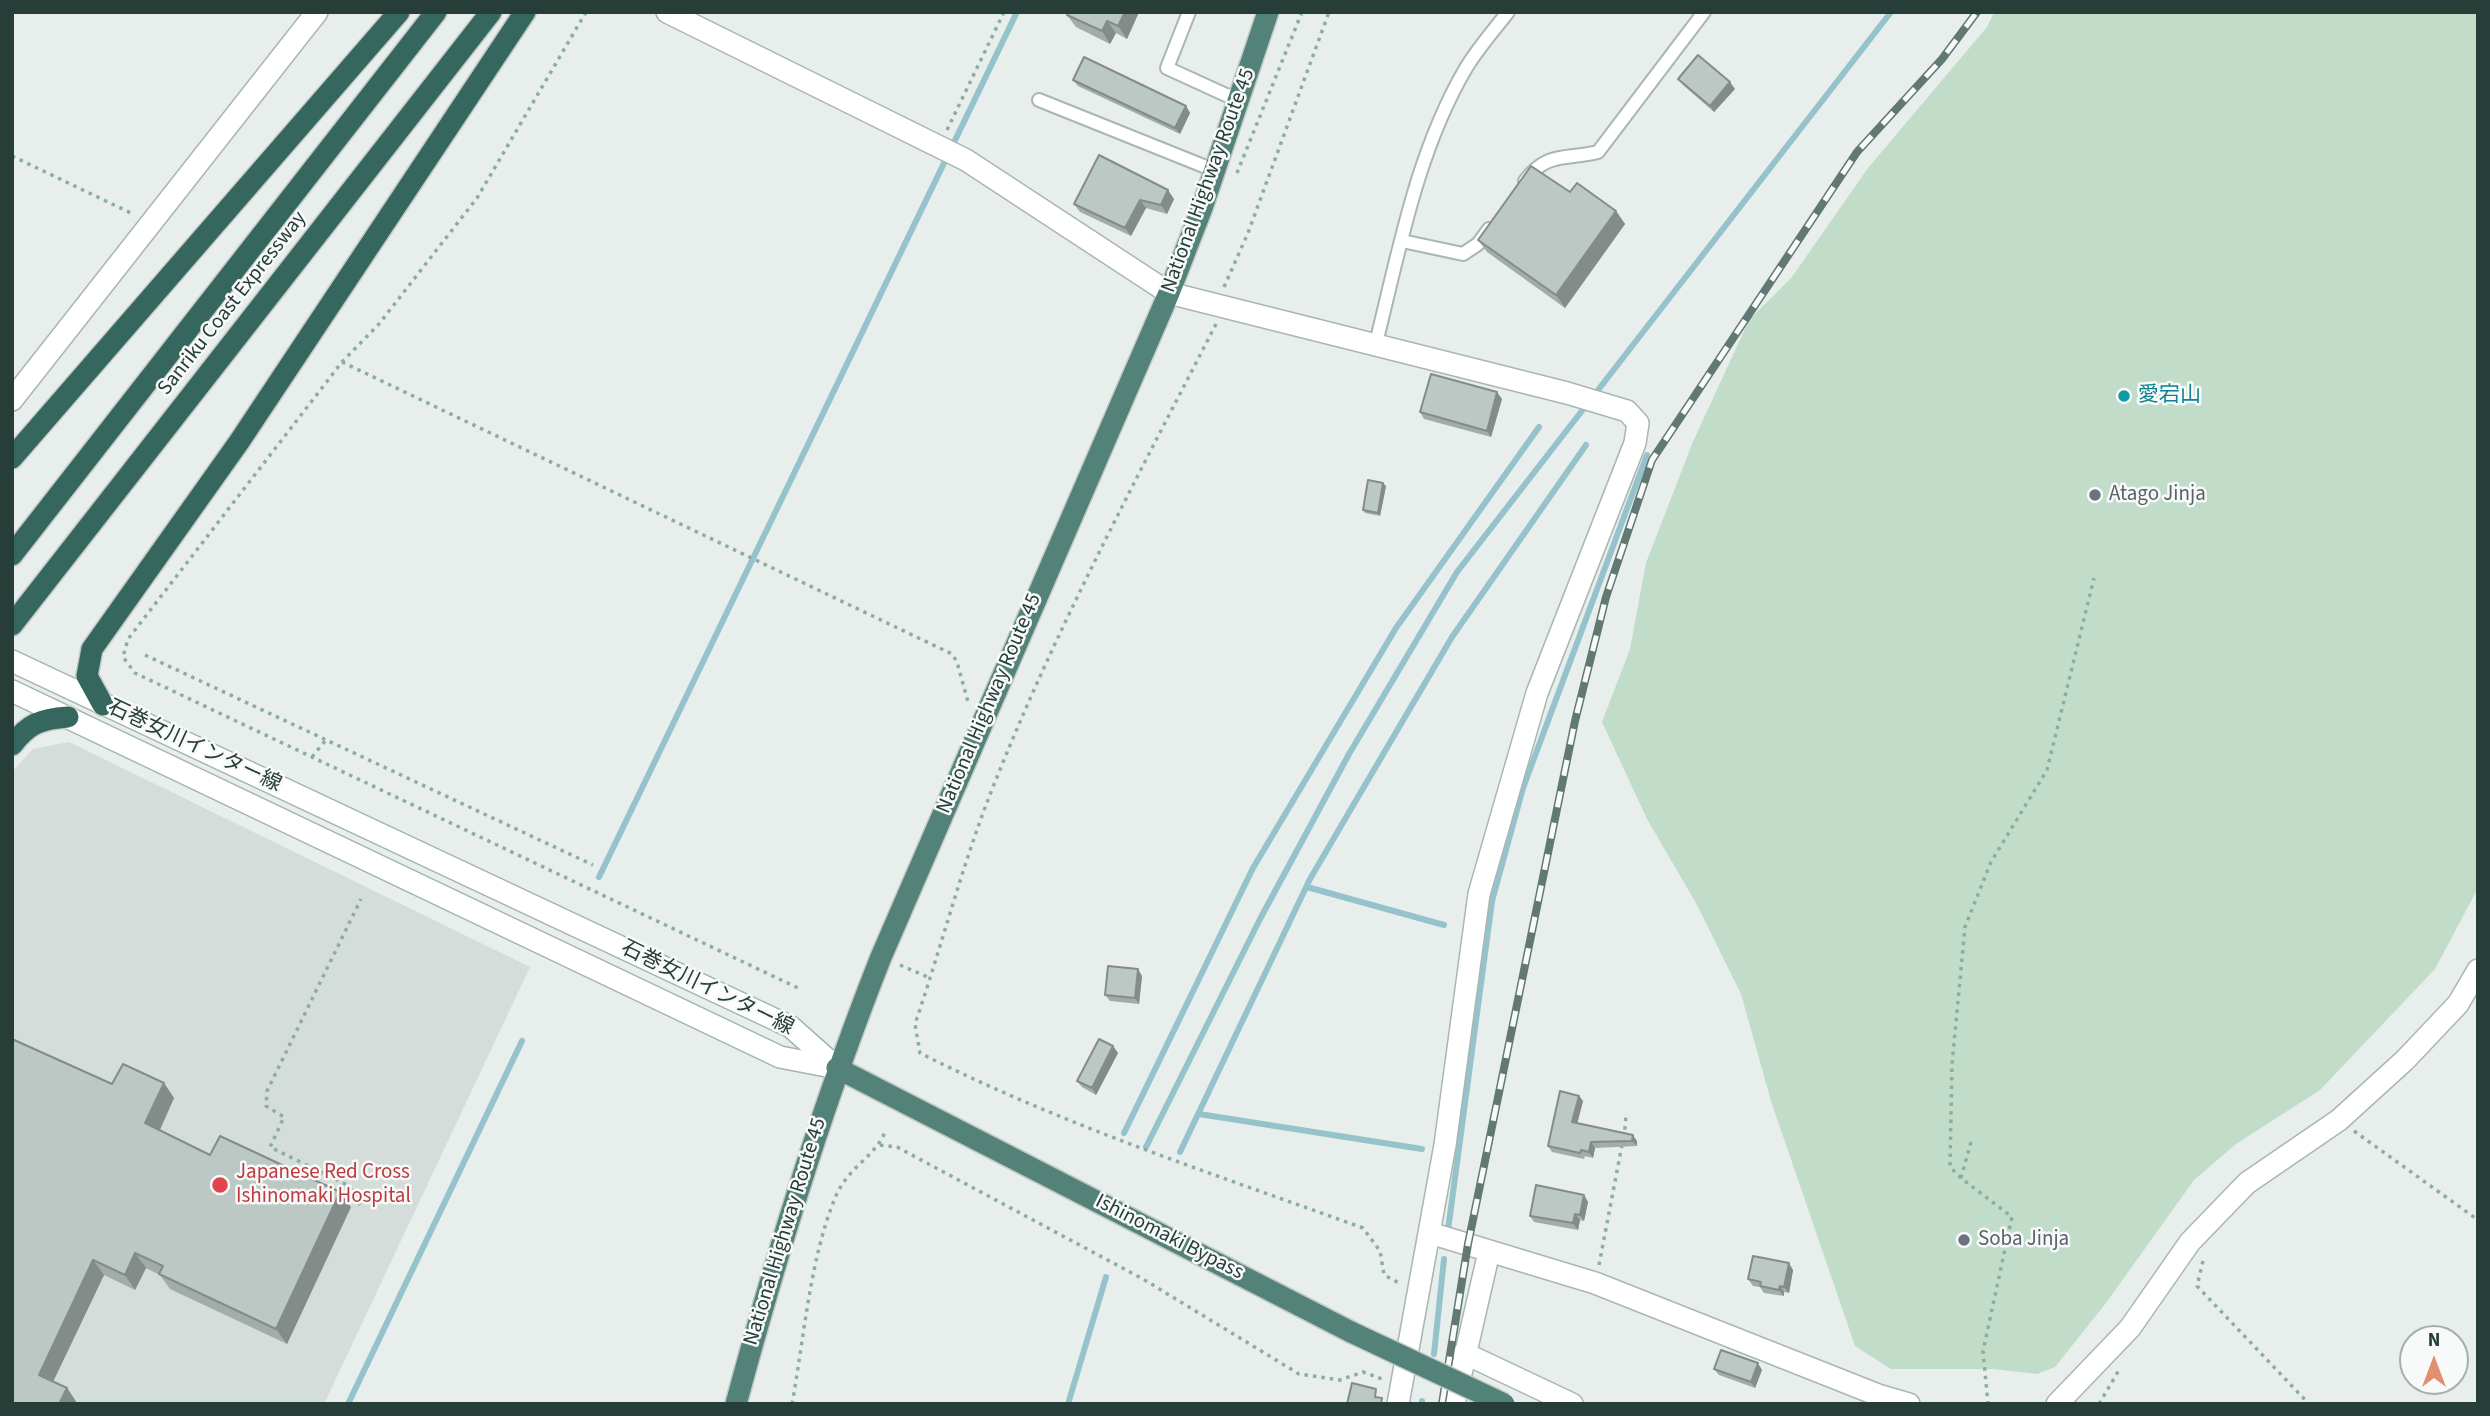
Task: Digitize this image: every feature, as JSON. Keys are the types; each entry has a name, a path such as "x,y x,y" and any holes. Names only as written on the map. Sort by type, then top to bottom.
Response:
{"highway":[{"path":"12,458 399,12"},
{"name":"Sanriku Coast Expressway","path":"12,555 436,12"},
{"name":"Sanriku Coast Expressway","path":"14,624 491,12"},
{"path":"103,705 88,676 92,649 239,442 526,12"},
{"name":"National Highway Route 45","path":"736,1404 795,1195 837,1068 881,957 1169,293 1226,173 1242,98 1268,12"},
{"path":"12,745 23,731 40,719 68,717"},
{"name":"Ishinomaki Bypass","path":"837,1068 1351,1332 1504,1404"}],"street":[{"path":"12,400 317,12"},
{"path":"667,12 946,151 1169,293 1567,393 1627,411 1637,423 1635,443 1537,693 1501,809 1479,894 1430,1233 1399,1394"},
{"name":"石巻女川インター線","path":"12,661 794,1029 837,1068"},
{"name":"石巻女川インター線","path":"12,691 780,1058 837,1068"},
{"path":"2057,1404 2130,1328 2190,1242 2247,1183 2339,1120 2405,1060 2458,1004 2478,970"},
{"path":"1430,1233 1595,1283 1878,1399 1909,1404"},
{"path":"1454,1404 1489,1252"},
{"path":"1464,1353 1572,1404"}],"lane":[{"path":"1189,12 1167,68 1226,95 1242,98"},
{"path":"1376,344 1424,164 1446,107 1467,66 1508,12"},
{"path":"1514,194 1537,164 1550,159 1598,152 1704,12"},
{"path":"1039,100 1226,173"},
{"path":"1402,241 1463,254 1478,244 1500,214"}],"path":[{"path":"586,12 477,198 379,324 342,362 128,639 122,657 135,673 797,988"},
{"path":"946,151 1004,12"},
{"path":"1226,173 1302,12"},
{"path":"1329,12 1220,306 1023,716 966,860 915,1024 920,1053 1118,1141 1363,1228 1380,1251 1384,1275 1399,1284 1421,1288"},
{"path":"12,156 151,222"},
{"path":"342,362 952,654 957,662 968,702"},
{"path":"1989,1404 1983,1351 2012,1217 1950,1167 1952,1064 1965,927 1991,862 2047,769 2094,578"},
{"path":"145,656 593,865"},
{"path":"312,757 325,741"},
{"path":"360,1205 349,1186 270,1147 284,1117 266,1106 267,1091 362,900"},
{"path":"881,957 930,978"},
{"path":"1595,1283 1626,1116"},
{"path":"2339,1120 2478,1220"},
{"path":"792,1404 820,1248 836,1197 854,1166 880,1146 886,1130"},
{"path":"1961,1178 1971,1142"},
{"path":"880,1146 897,1147 1143,1279 1299,1374 1339,1380 1363,1372 1399,1394"},
{"path":"2208,1224 2209,1239 2197,1286 2309,1404"}],"shaded area":[{"name":"Japanese Red Cross Ishinomaki Hospital","path":"69,742 530,967 324,1404 12,1404 12,772 33,749"}],"green space":[{"path":"1994,12 2478,12 2478,888 2435,969 2320,1090 2236,1144 2194,1180 2106,1303 2055,1367 2037,1374 1993,1369 1891,1369 1855,1346 1771,1101 1741,994 1696,903 1647,819 1602,722 1630,649 1646,563 1692,444 1749,320 1792,277 1868,168 1987,27"}],"building":[{"path":"1068,12 1125,12 1118,26 1107,21 1102,31 1067,15"},
{"path":"1698,55 1730,82 1710,106 1678,79"},
{"path":"1084,57 1186,106 1175,128 1073,80"},
{"path":"1099,155 1168,190 1161,205 1140,200 1125,228 1074,204"},
{"path":"1531,166 1570,192 1577,183 1616,211 1556,295 1478,240"},
{"path":"1431,374 1497,392 1487,431 1420,412"},
{"path":"1368,480 1383,483 1378,513 1363,510"},
{"path":"1108,966 1138,969 1135,998 1105,995"},
{"path":"12,1039 112,1084 123,1064 164,1083 145,1123 210,1155 220,1136 340,1192 276,1329 159,1274 163,1266 135,1253 125,1275 93,1260 39,1375 67,1388 59,1404 12,1404"},
{"path":"1099,1039 1113,1046 1092,1088 1077,1081"},
{"path":"1560,1091 1579,1096 1572,1122 1633,1135 1632,1141 1591,1142 1589,1152 1581,1150 1580,1153 1548,1146"},
{"path":"1536,1185 1584,1195 1580,1215 1575,1214 1573,1223 1530,1216"},
{"path":"1753,1256 1789,1263 1784,1287 1780,1286 1779,1290 1760,1286 1761,1282 1748,1279"},
{"path":"1721,1350 1758,1363 1751,1382 1714,1369"},
{"path":"1352,1383 1376,1389 1375,1397 1382,1398 1381,1404 1347,1404"}],"waterway":[{"path":"599,877 1017,12"},
{"path":"1146,1147 1260,919 1349,754 1457,572 1891,12"},
{"path":"1124,1133 1253,868 1396,628 1539,427"},
{"path":"1180,1152 1310,879 1452,637 1586,445"},
{"path":"1448,1230 1492,901 1523,788 1647,455"},
{"path":"1307,887 1444,925"},
{"path":"348,1404 522,1041"},
{"path":"1199,1114 1422,1149"},
{"path":"1434,1354 1444,1259"},
{"path":"1068,1404 1106,1277"}],"railway":[{"path":"1442,1404 1468,1244 1575,721 1606,597 1652,460 1857,152 1942,59 1977,12"}],"place":[{"name":"愛宕山","path":"2124,396"},
{"name":"Atago Jinja","path":"2095,495"},
{"name":"Japanese Red Cross Ishinomaki Hospital","path":"220,1185"},
{"name":"Soba Jinja","path":"1964,1240"}]}
